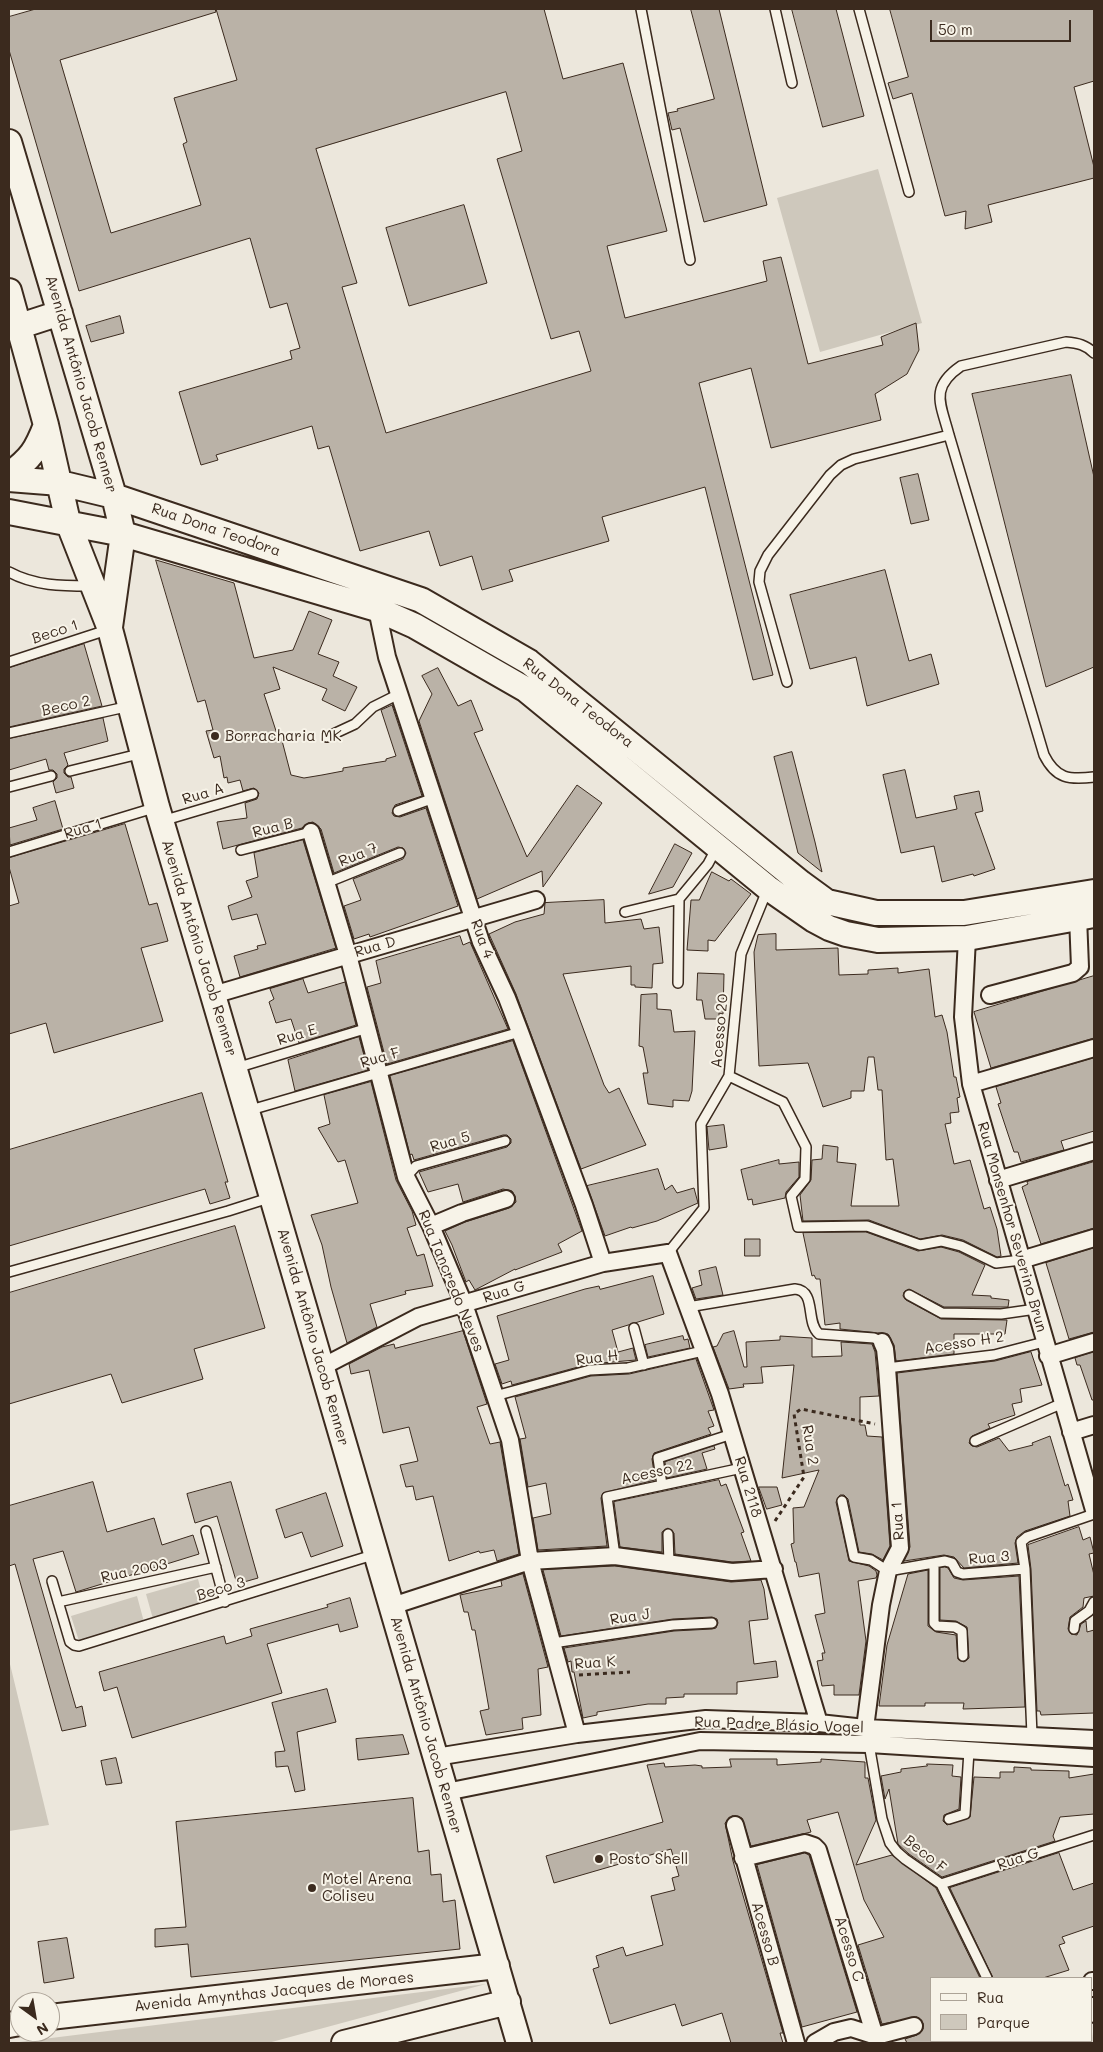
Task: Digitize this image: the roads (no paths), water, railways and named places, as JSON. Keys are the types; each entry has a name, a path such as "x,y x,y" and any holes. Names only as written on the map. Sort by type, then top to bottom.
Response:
{"main road":[{"name":"Avenida Antônio Jacob Renner","path":"9,142 17,200 60,313 114,496 123,534 110,629"},
{"name":"Avenida Antônio Jacob Renner","path":"9,291 46,425 68,522 110,629 159,814 235,1068 519,2043"},
{"path":"20,326 60,313"},
{"path":"9,475 29,458 37,448 46,425"},
{"name":"Rua Dona Teodora","path":"9,479 60,483 114,496 421,600 529,662 801,883 827,902 876,913 964,914 1094,892"},
{"name":"Rua Dona Teodora","path":"9,512 123,534 377,609 415,626 525,689 768,888 814,920 846,934 878,940 967,938 1086,916"},
{"name":"Avenida Amynthas Jacques de Moraes","path":"60,2016 497,1966"},
{"path":"344,2043 508,2002"}],"street":[{"name":"Rua 4","path":"377,609 387,657 481,942 508,998 581,1196 603,1263"},
{"name":"Rua Tancredo Neves","path":"311,832 348,955 406,1177 431,1226 464,1304 510,1440 530,1561 577,1734"},
{"name":"Rua D","path":"213,995 536,900"},
{"path":"990,995 1073,973 1080,967 1086,916"},
{"name":"Rua Monsenhor Severino Brun","path":"967,938 963,1017 971,1084 1046,1349 1093,1501"},
{"path":"971,1084 1094,1048"},
{"path":"998,1180 1094,1151"},
{"path":"431,1226 462,1213 506,1199"},
{"path":"1021,1260 1094,1238"},
{"name":"Rua G","path":"322,1367 418,1317 603,1263 668,1253"},
{"name":"Rua 2118","path":"668,1253 720,1394 819,1723"},
{"name":"Rua 1","path":"865,1728 881,1605 888,1572 900,1548 887,1368 885,1349 882,1342"},
{"path":"1046,1349 1094,1342"},
{"path":"1071,1432 1094,1425"},
{"path":"392,1606 530,1561 615,1556 732,1572 774,1569"},
{"name":"Rua Padre Blásio Vogel","path":"436,1757 577,1734 706,1719 819,1723 865,1728 1094,1739"},
{"name":"Rua Padre Blásio Vogel","path":"446,1792 700,1741 869,1744 1094,1758"},
{"name":"Acesso B","path":"735,1825 796,2043"},
{"name":"Acesso C","path":"743,1858 805,1844 814,1846 820,1855 876,2040"},
{"path":"815,2043 834,2032 850,2028 876,2040 914,2026"}],"lane":[{"path":"641,9 690,260"},
{"path":"775,9 792,83"},
{"path":"859,9 909,192"},
{"path":"1094,353 1088,347 1078,343 1066,342 960,366 949,374 941,386 939,394 949,436 1044,755 1049,766 1066,778 1094,777"},
{"path":"787,682 759,582 760,571 768,554 830,475 841,465 854,459 949,436"},
{"path":"9,572 33,582 62,586 93,586"},
{"name":"Beco 1","path":"9,662 110,629"},
{"path":"326,737 355,724 373,707 399,694"},
{"name":"Beco 2","path":"9,733 130,706"},
{"path":"70,771 143,753"},
{"path":"9,787 51,776"},
{"name":"Rua A","path":"159,814 253,794"},
{"path":"398,811 434,798"},
{"name":"Rua 1","path":"9,852 159,814"},
{"name":"Rua B","path":"241,850 311,832"},
{"path":"625,912 679,898 708,864 718,847"},
{"name":"Rua 7","path":"326,883 400,853"},
{"name":"Acesso 20","path":"768,888 741,954 729,1076 783,1102 806,1147 806,1179 791,1196 798,1227 867,1226 920,1246 941,1242 961,1246 996,1263 1021,1260"},
{"path":"678,983 679,898"},
{"name":"Rua E","path":"235,1068 368,1028"},
{"name":"Rua F","path":"247,1110 520,1032"},
{"path":"668,1253 704,1208 701,1124 729,1076"},
{"name":"Rua 5","path":"406,1177 416,1166 505,1141"},
{"path":"9,1272 272,1197"},
{"path":"688,1307 801,1289 808,1298 813,1326 819,1334 874,1338 882,1342"},
{"path":"909,1294 942,1313 1001,1314 1036,1309"},
{"path":"634,1328 644,1365"},
{"name":"Acesso H 2","path":"887,1368 1046,1349"},
{"name":"Rua H","path":"495,1396 590,1370 628,1368 703,1351"},
{"path":"975,1441 1063,1403"},
{"path":"662,1485 658,1458 732,1434"},
{"name":"Acesso 22","path":"615,1556 607,1497 742,1468"},
{"path":"842,1501 854,1557 871,1560 888,1572 934,1562 934,1622 937,1626 955,1627 962,1631 963,1656"},
{"name":"Rua 3","path":"934,1562 949,1561 957,1572 963,1574 1025,1569 1021,1546 1023,1539 1094,1514"},
{"path":"206,1531 225,1602"},
{"path":"668,1534 669,1564"},
{"name":"Beco 3","path":"58,1602 70,1642 79,1646 376,1554"},
{"name":"Rua 2003","path":"58,1602 216,1567"},
{"path":"1025,1569 1032,1735"},
{"path":"52,1581 58,1602"},
{"path":"1074,1629 1075,1620 1089,1612 1094,1602"},
{"name":"Rua J","path":"553,1643 673,1625 712,1623"},
{"name":"Beco F","path":"869,1744 882,1819 890,1843 904,1859 941,1884 987,1977"},
{"path":"949,1818 965,1814 969,1751"},
{"name":"Rua G","path":"941,1884 1094,1835"}],"place":[{"name":"Borracharia MK","path":"215,736"},
{"name":"Posto Shell","path":"599,1859"},
{"name":"Motel Arena Coliseu","path":"312,1888"}]}
